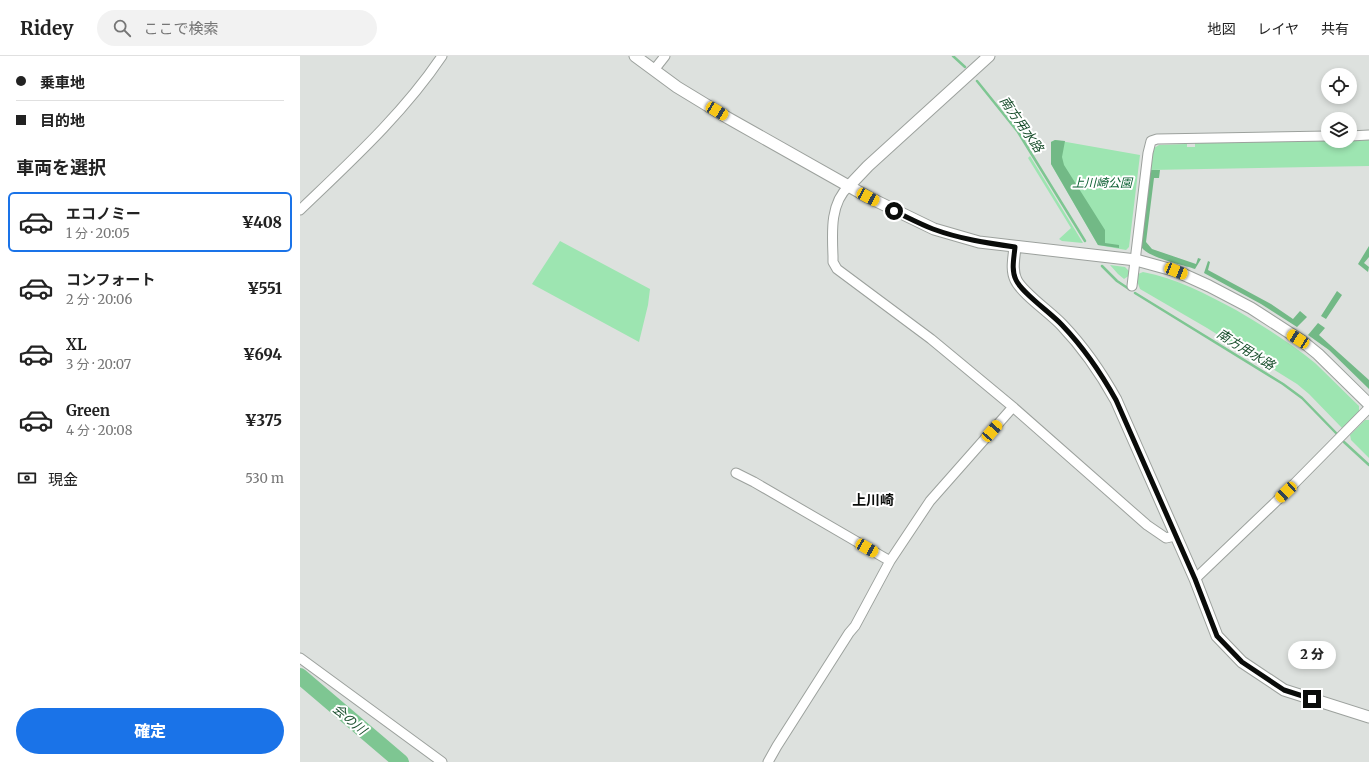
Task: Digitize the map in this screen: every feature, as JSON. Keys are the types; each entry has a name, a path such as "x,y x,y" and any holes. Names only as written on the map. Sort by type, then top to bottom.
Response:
{"street":[{"path":"300,210 379,133 427,78 442,56"},
{"path":"635,56 677,87 728,118 894,211 934,229 968,240 1015,247 1136,260 1176,271 1196,279 1251,308 1302,341 1318,354 1369,404"},
{"path":"654,70 665,56"},
{"path":"989,56 868,166 843,191 838,199 834,213 833,262 837,270 931,339 1013,408 1147,526 1166,538 1175,536"},
{"path":"1357,136 1369,135"},
{"path":"1132,286 1148,153 1151,141 1157,139 1321,136"},
{"path":"1015,247 1014,271 1017,282 1062,325 1083,348 1101,375 1121,411 1195,579 1217,636 1242,662 1284,690 1369,717"},
{"path":"768,762 855,626 890,562 930,501 1013,408"},
{"path":"1195,579 1286,492 1369,408"},
{"path":"736,473 890,562"},
{"path":"300,658 442,762"}],"green space":[{"path":"1369,139 1369,166 1150,170 1154,148 1159,145 1187,144 1187,147 1195,147 1195,143 1321,140 1321,148 1357,148 1357,140"},
{"name":"上川崎公園","path":"1055,140 1140,155 1129,247 1126,250 1098,245 1051,164 1051,142"},
{"path":"1055,140 1065,141 1062,157 1064,165 1105,230 1105,243 1119,245 1119,248 1098,245 1051,164 1051,142"},
{"path":"1030,156 1083,243 1062,241 1059,239 1071,228 1028,158"},
{"path":"1150,170 1160,170 1159,178 1154,178 1146,242 1152,249 1196,264 1198,258 1201,259 1195,269 1157,257 1144,250 1141,246"},
{"path":"560,241 650,289 648,305 639,342 532,284"},
{"path":"1369,246 1369,257 1364,263 1369,267 1368,272 1358,264"},
{"path":"1208,261 1210,262 1208,270 1271,304 1293,319 1300,311 1307,317 1297,327 1261,304 1204,273"},
{"path":"1110,265 1125,267 1130,272 1130,275 1124,279"},
{"path":"1143,272 1179,282 1236,310 1277,335 1315,363 1359,406 1359,412 1342,428 1309,394 1297,384 1207,328 1140,289 1137,281 1138,274"},
{"path":"1337,291 1342,295 1326,319 1321,316"},
{"path":"1318,323 1325,328 1319,335 1369,380 1369,389 1329,350 1308,335"},
{"path":"1365,420 1369,420 1369,458 1351,440 1350,435"}],"waterway":[{"name":"南方用水路","path":"953,56 965,67"},
{"name":"南方用水路","path":"977,81 1018,132 1085,241"},
{"name":"南方用水路","path":"1102,266 1117,281 1129,289"},
{"name":"南方用水路","path":"1135,293 1283,384 1302,398 1337,434"},
{"name":"南方用水路","path":"1344,442 1369,465"},
{"name":"会の川","path":"300,676 401,762"}],"district":[{"name":"上川崎","path":"873,500"}],"route":[{"path":"894,211 947,234 968,240 1015,247 1014,271 1017,282 1048,311 1083,348 1116,400 1195,579 1217,636 1242,662 1284,690 1312,699"}]}
